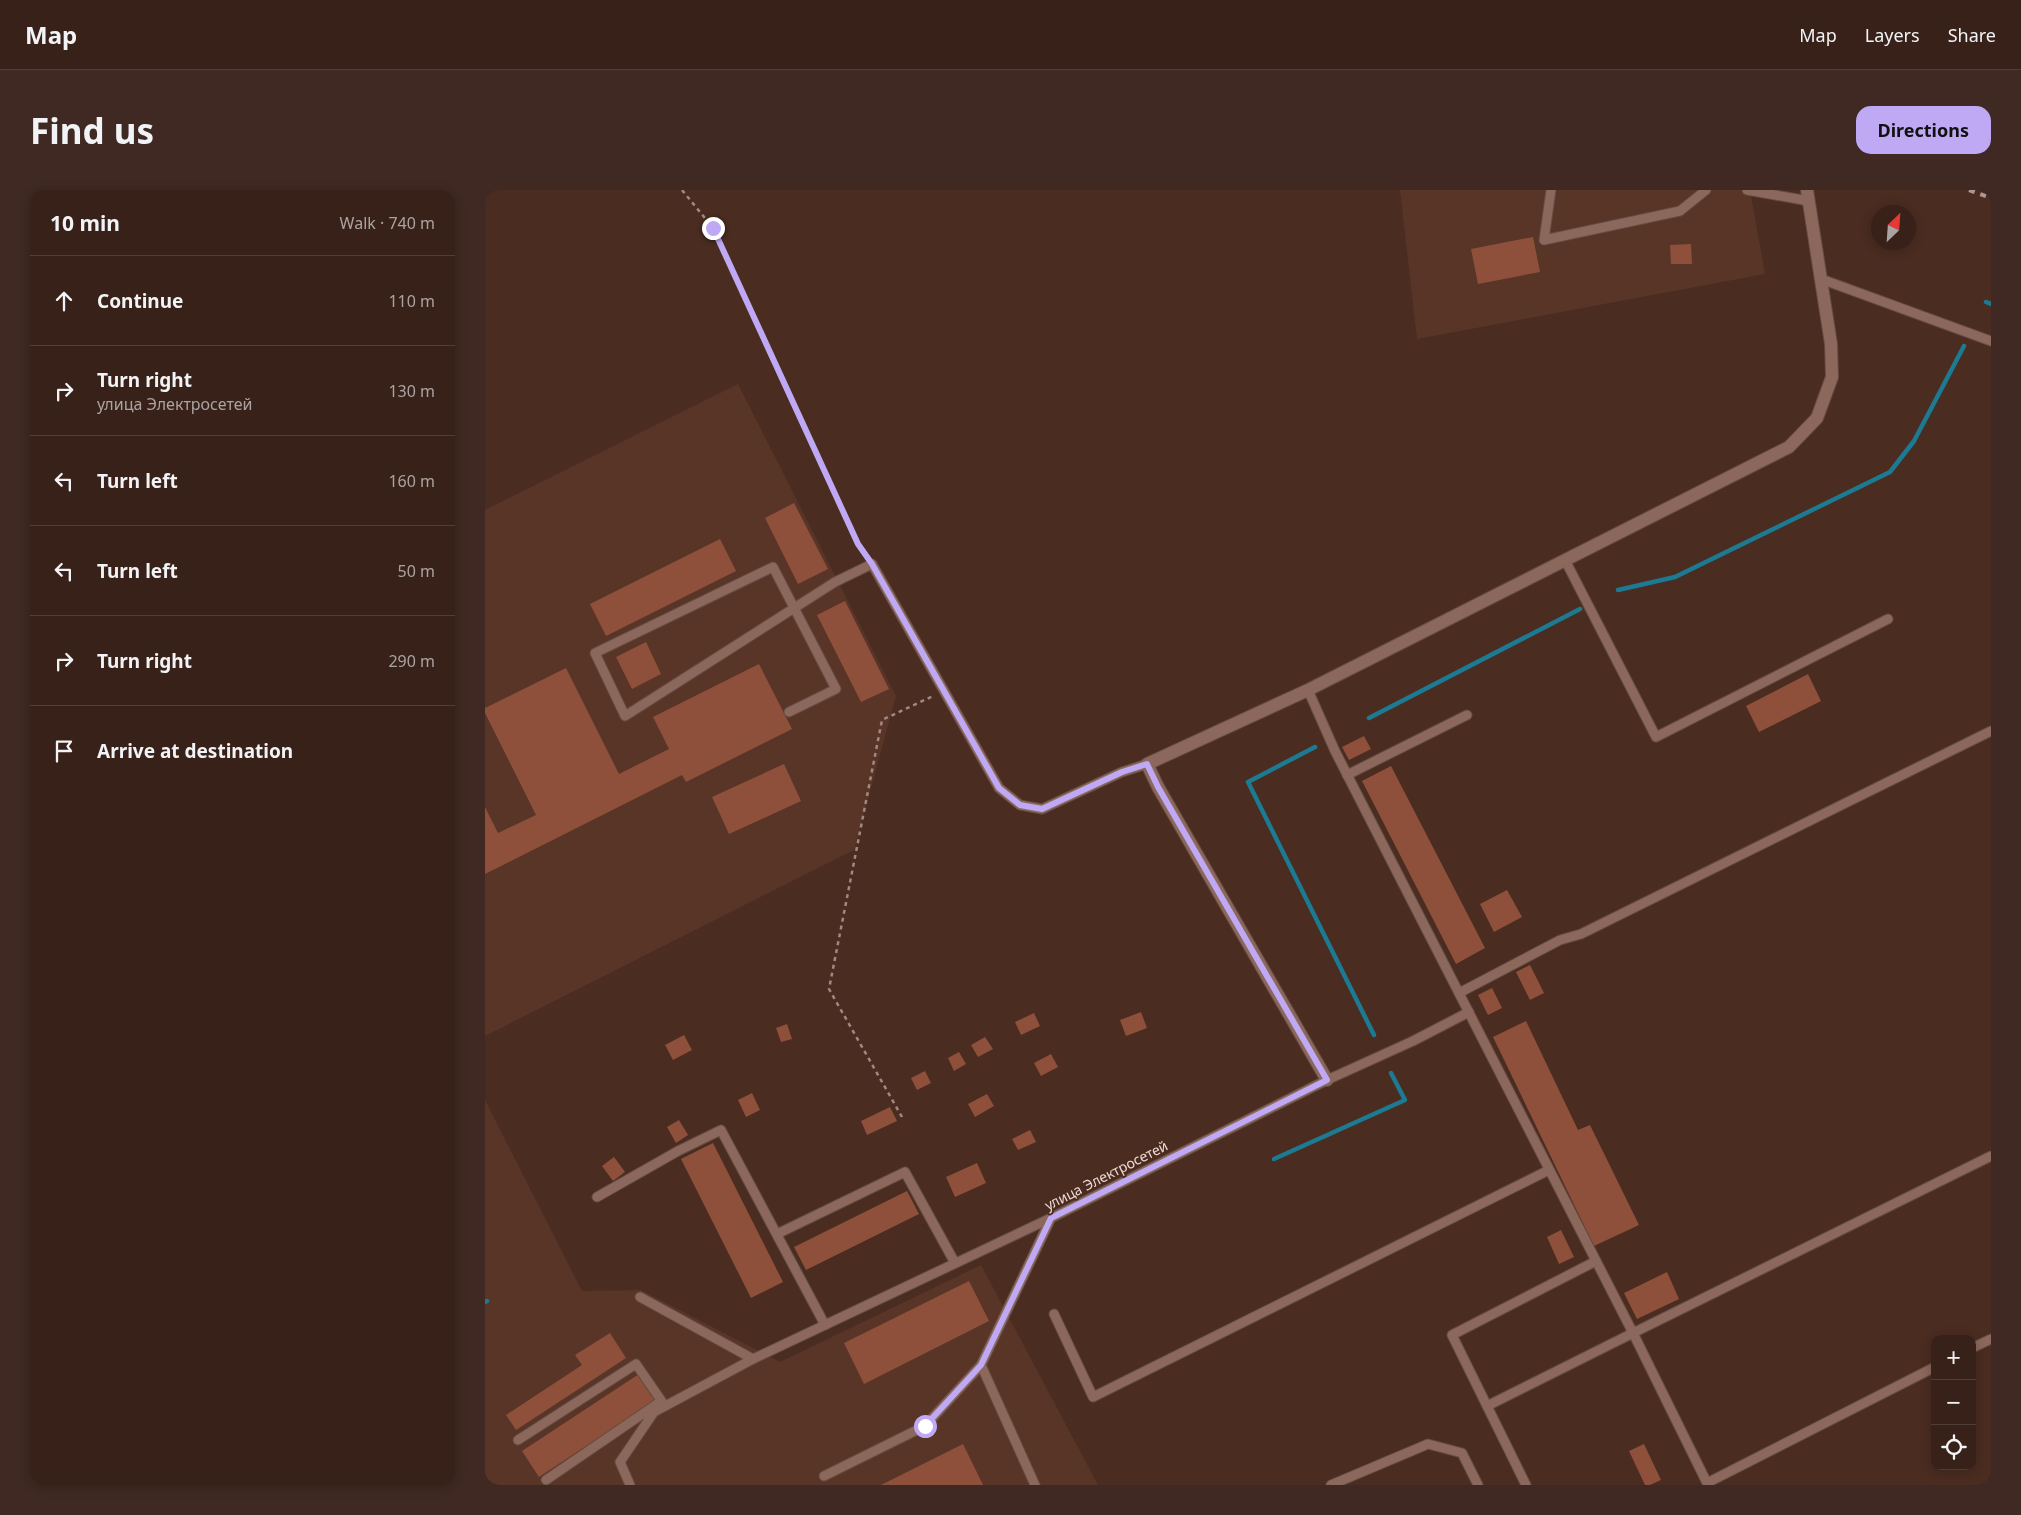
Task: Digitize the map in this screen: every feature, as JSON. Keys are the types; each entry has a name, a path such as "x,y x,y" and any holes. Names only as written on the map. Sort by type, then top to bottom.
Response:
{"street":[{"path":"1327,1080 1158,787 1147,764 1308,690 1789,447 1817,418 1832,377 1831,344 1808,196"}],"lane":[{"path":"1551,190 1543,240 1679,211 1706,190"},
{"path":"1747,190 1808,196"},
{"path":"1821,279 1991,341"},
{"path":"1565,560 1656,737 1888,619"},
{"path":"789,712 836,689 794,608 773,567 595,653 625,716 794,608 835,582 872,564 999,788 1020,805 1042,809 1122,772 1147,764"},
{"path":"1308,690 1347,775 1633,1333 1705,1484 1931,1369"},
{"path":"1347,775 1467,715"},
{"path":"1459,993 1560,940 1581,934 1991,731"},
{"name":"улица Электросетей","path":"663,1404 753,1359 1051,1218 1327,1080 1413,1041 1469,1012"},
{"path":"597,1197 678,1151 721,1130 825,1325"},
{"path":"1487,1406 1991,1156"},
{"path":"1053,1314 1093,1397 1549,1170"},
{"path":"777,1234 905,1172 955,1263"},
{"path":"823,1476 925,1426 981,1365 1051,1218"},
{"path":"1527,1485 1452,1335 1596,1261"},
{"path":"640,1297 753,1359"},
{"path":"1976,1346 1991,1339"},
{"path":"518,1440 636,1364 663,1404"},
{"path":"981,1365 1035,1485"},
{"path":"546,1480 663,1404"},
{"path":"630,1485 620,1462 654,1412 663,1404"},
{"path":"1331,1485 1428,1444 1462,1453 1478,1485"}],"path":[{"path":"682,190 713,228 858,544 872,564"},
{"path":"902,1117 829,990 882,720 943,691"}],"shaded area":[{"path":"1400,190 1750,190 1765,274 1417,339"},
{"path":"738,384 896,696 854,850 485,1036 485,510"},
{"path":"485,1100 582,1291 641,1290 780,1362 981,1265 1098,1485 485,1485"}],"building":[{"path":"1533,237 1540,272 1478,284 1471,249"},
{"path":"1691,244 1692,264 1671,264 1670,245"},
{"path":"794,503 828,569 798,584 765,518"},
{"path":"720,539 736,571 606,636 590,604"},
{"path":"845,601 889,689 861,702 817,615"},
{"path":"646,642 661,674 632,689 616,657"},
{"path":"759,664 792,729 686,782 682,775 485,874 485,807 498,833 536,815 485,713 485,708 566,668 619,774 669,749 653,717"},
{"path":"1808,674 1821,701 1759,732 1746,706"},
{"path":"1364,736 1371,749 1349,760 1342,747"},
{"path":"784,764 801,801 729,834 712,797"},
{"path":"1391,766 1485,948 1456,964 1362,781"},
{"path":"1507,890 1522,917 1494,932 1480,904"},
{"path":"1530,965 1544,993 1530,1000 1516,972"},
{"path":"1492,988 1502,1008 1488,1015 1478,995"},
{"path":"1141,1012 1147,1028 1126,1036 1120,1020"},
{"path":"1034,1013 1040,1026 1021,1035 1015,1022"},
{"path":"1526,1021 1578,1130 1590,1125 1639,1225 1594,1246 1493,1037"},
{"path":"787,1024 792,1039 781,1042 776,1028"},
{"path":"684,1035 692,1050 673,1060 665,1045"},
{"path":"985,1037 993,1049 978,1057 971,1045"},
{"path":"959,1052 966,1064 954,1071 948,1058"},
{"path":"1051,1054 1058,1067 1041,1076 1034,1063"},
{"path":"925,1071 931,1083 917,1090 911,1078"},
{"path":"752,1093 760,1110 746,1117 738,1100"},
{"path":"987,1094 994,1106 975,1117 968,1104"},
{"path":"890,1107 897,1121 867,1135 861,1121"},
{"path":"679,1120 688,1135 676,1143 667,1127"},
{"path":"1030,1130 1036,1142 1018,1150 1012,1139"},
{"path":"713,1143 783,1282 751,1298 681,1159"},
{"path":"614,1157 625,1172 613,1181 602,1166"},
{"path":"977,1163 986,1183 955,1197 946,1177"},
{"path":"907,1191 919,1214 806,1270 794,1247"},
{"path":"1561,1230 1574,1257 1559,1264 1547,1237"},
{"path":"1667,1272 1679,1299 1637,1319 1624,1293"},
{"path":"969,1281 989,1321 864,1384 844,1343"},
{"path":"610,1333 626,1358 516,1430 506,1415 582,1365 575,1355"},
{"path":"639,1374 656,1400 539,1477 522,1451"},
{"path":"963,1444 983,1485 881,1485"},
{"path":"1644,1444 1661,1480 1650,1485 1645,1485 1629,1451"}],"waterway":[{"path":"1986,302 1991,304"},
{"path":"1618,590 1675,577 1890,472 1914,441 1964,346"},
{"path":"1369,718 1580,609"},
{"path":"1315,747 1248,782 1374,1035"},
{"path":"1274,1159 1405,1100 1391,1073"}],"railway":[{"path":"1969,190 1991,198"}],"route":[{"path":"713,228 858,544 872,564 999,788 1020,805 1042,809 1122,772 1147,764 1158,787 1327,1080 1051,1218 981,1365 925,1426"}]}
